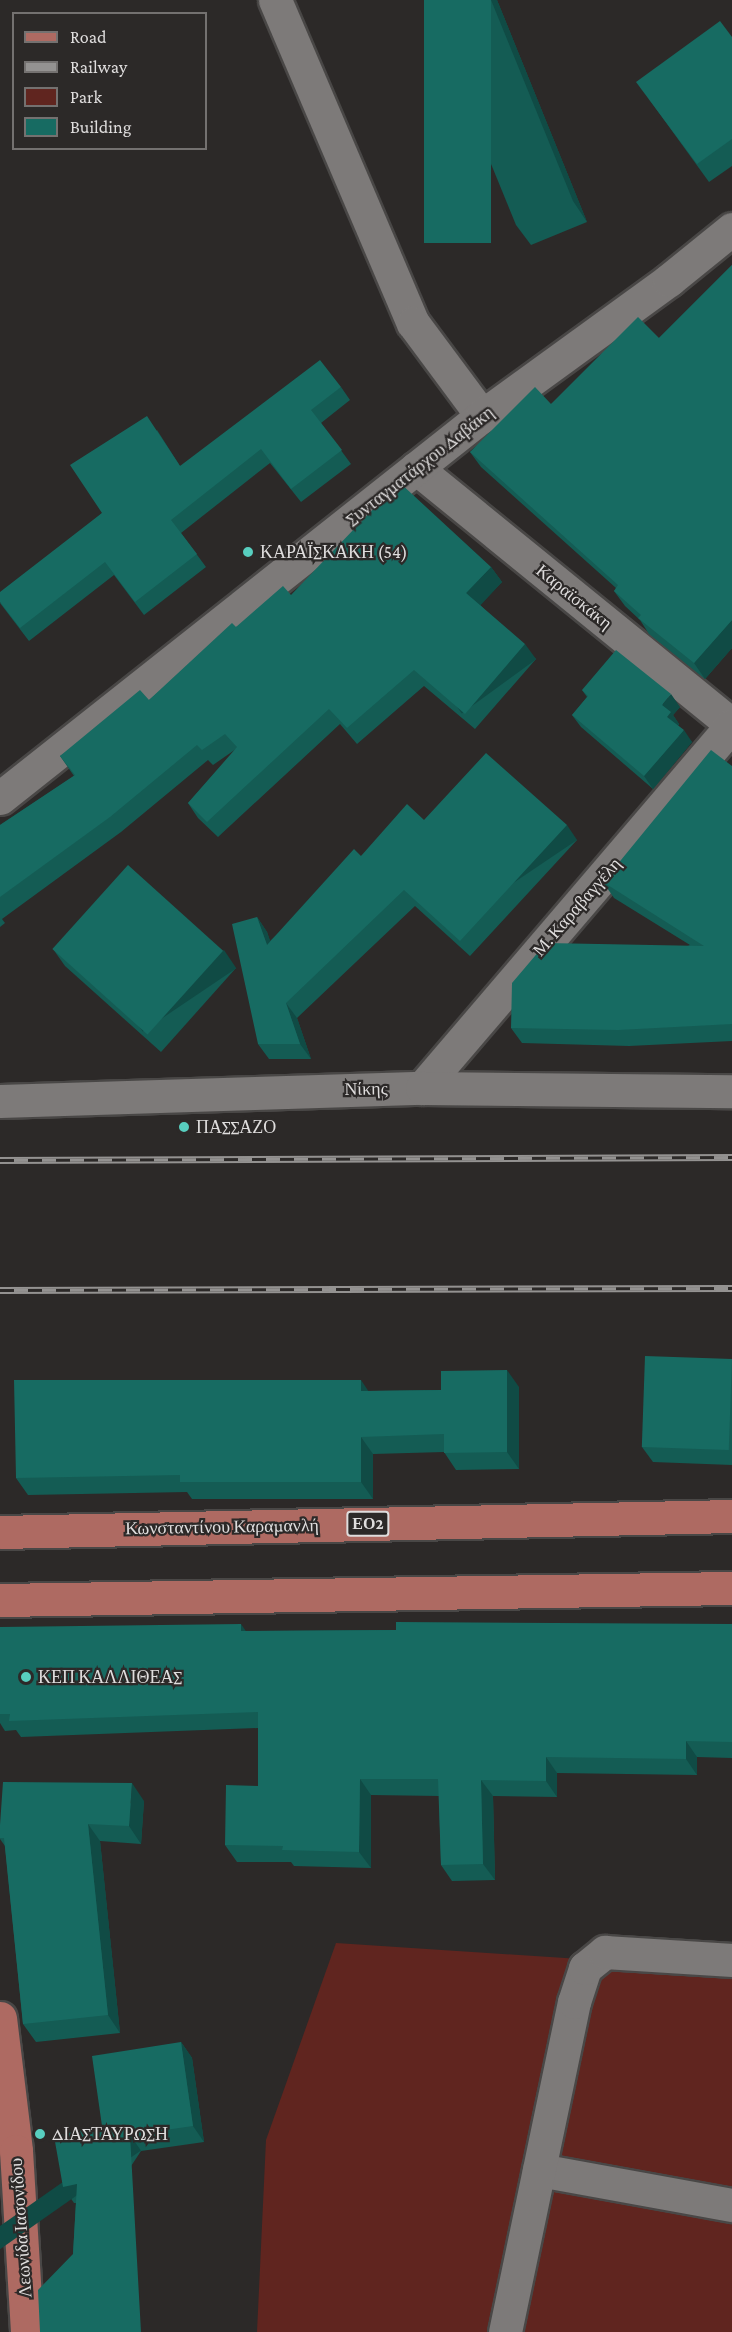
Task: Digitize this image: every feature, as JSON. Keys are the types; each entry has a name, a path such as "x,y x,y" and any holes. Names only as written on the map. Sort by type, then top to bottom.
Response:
{"main road":[{"name":"Κωνσταντίνου Καραμανλή","path":"0,1532 732,1516"},
{"path":"0,1600 732,1588"},
{"name":"Λεωνίδα Ιασονίδου","path":"0,2018 16,2151 27,2332"}],"street":[{"path":"275,0 413,323 482,416"},
{"name":"Συνταγματάρχου Δαβάκη","path":"0,798 482,416 669,280 732,229"},
{"name":"Καραϊσκάκη","path":"416,468 732,725"},
{"name":"Μ. Καραβαγγέλη","path":"422,1088 732,725"},
{"name":"Νίκης","path":"0,1101 422,1088 732,1091"},
{"path":"505,2332 574,2002 585,1968 605,1952 732,1960"},
{"path":"539,2170 732,2205"}],"green space":[{"path":"336,1943 732,1969 732,2332 257,2332 266,2140"}],"building":[{"path":"424,0 491,0 491,243 424,243"},
{"path":"720,21 732,37 732,139 697,164 636,82"},
{"path":"732,265 732,620 694,663 638,618 641,615 614,591 618,585 470,452 535,387 551,404 638,317 659,338"},
{"path":"320,360 341,387 311,410 342,450 291,489 261,449 171,520 197,554 135,602 105,562 20,628 0,602 0,592 102,513 70,465 147,416 180,466"},
{"path":"399,482 491,567 466,593 525,644 465,714 414,670 347,728 329,709 207,822 188,803 237,747 225,734 202,750 197,745 110,817 0,897 0,825 75,775 60,756 140,690 149,700 232,623 236,627 283,586 291,595"},
{"path":"616,650 671,694 662,705 671,712 667,717 684,730 644,776 572,715 588,696 582,690"},
{"path":"711,750 732,766 732,1024 618,1030 511,1028 512,983 546,943 704,946 603,882"},
{"path":"486,753 567,825 460,941 404,890 286,1003 300,1044 258,1044 232,924 257,917 267,945 354,849 361,856 407,804 424,820"},
{"path":"128,865 223,951 148,1035 52,949"},
{"path":"645,1356 732,1359 729,1450 642,1447"},
{"path":"507,1370 507,1452 444,1453 444,1434 361,1437 361,1482 180,1482 180,1475 16,1478 14,1380 361,1380 361,1391 441,1390 441,1371"},
{"path":"396,1622 732,1624 732,1742 686,1741 686,1759 546,1757 546,1781 481,1780 483,1864 441,1865 438,1779 360,1779 359,1852 282,1850 283,1846 225,1845 226,1785 258,1786 258,1712 9,1721 10,1714 0,1714 0,1627 241,1624 241,1631 396,1630"},
{"path":"3,1782 132,1783 129,1826 88,1824 108,2015 23,2024 4,1838 0,1838"},
{"path":"181,2042 193,2126 130,2135 141,2332 40,2332 38,2290 73,2254 77,2184 63,2187 54,2136 102,2126 92,2056"}],"railway":[{"path":"0,1160 732,1157"},
{"path":"0,1290 732,1288"}],"place":[{"name":"ΚΑΡΑΪΣΚΑΚΗ (54)","path":"248,552"},
{"name":"ΠΑΣΣΑΖΟ","path":"184,1127"},
{"name":"ΚΕΠ ΚΑΛΛΙΘΕΑΣ","path":"26,1677"},
{"name":"ΔΙΑΣΤΑΥΡΩΣΗ","path":"40,2134"}]}
